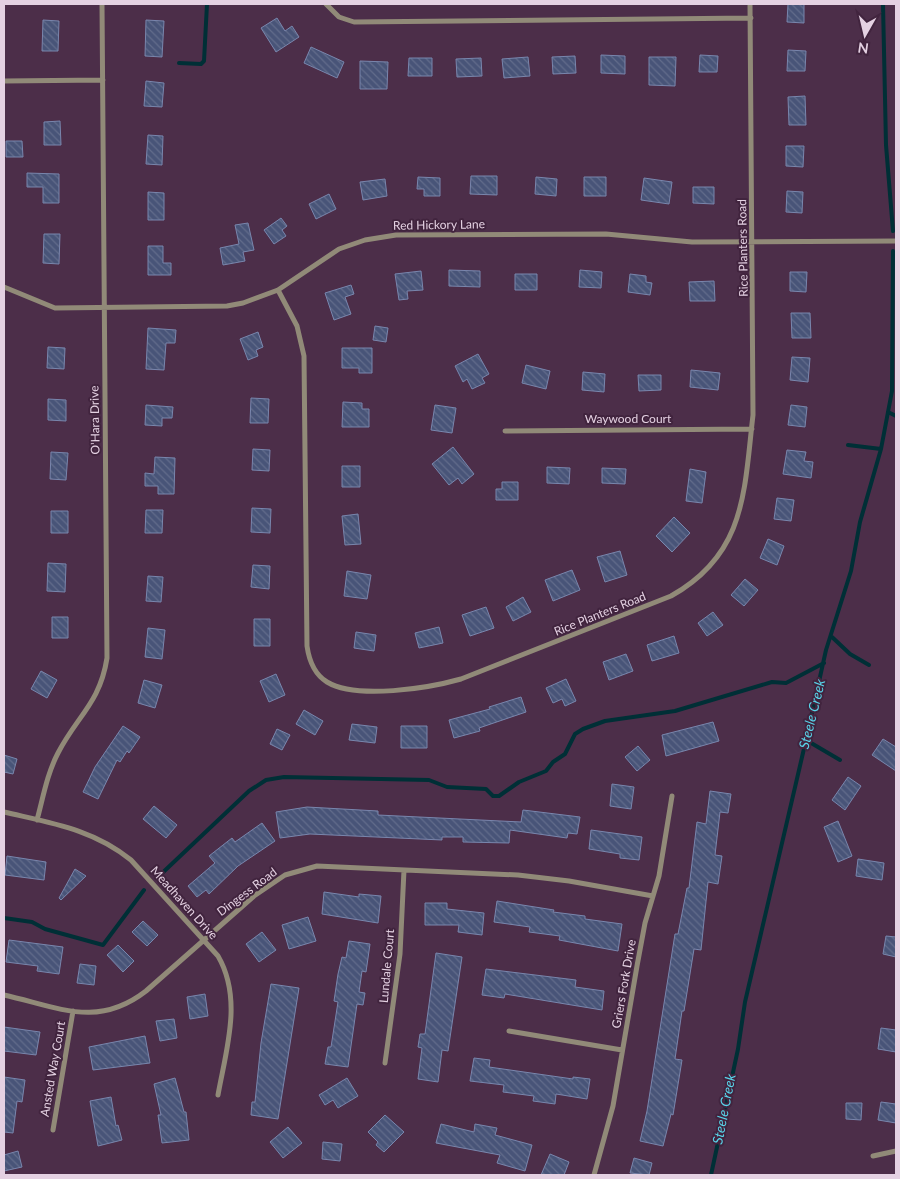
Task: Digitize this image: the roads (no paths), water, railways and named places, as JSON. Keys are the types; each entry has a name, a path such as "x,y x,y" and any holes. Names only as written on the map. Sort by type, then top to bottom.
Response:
{"street":[{"name":"O'Hara Drive","path":"38,820 48,778 56,755 101,687 107,658 102,4"},
{"path":"326,4 339,17 354,22 751,18"},
{"name":"Rice Planters Road","path":"278,290 297,326 304,356 307,646 309,657 317,673 335,686 356,689 409,689 461,679 671,596 685,588 708,570 730,539 742,500 752,429 753,242 750,4"},
{"path":"4,81 103,80"},
{"name":"Red Hickory Lane","path":"4,287 55,308 227,306 243,303 278,290 339,248 387,236 606,234 692,242 896,241"},
{"name":"Waywood Court","path":"505,431 752,429"},
{"name":"Griers Fork Drive","path":"594,1175 613,1106 637,966 659,876 672,796"},
{"name":"Meadhaven Drive","path":"4,812 88,834 115,847 131,860 204,939 224,967 232,994 230,1029 218,1095"},
{"name":"Dingess Road","path":"4,994 91,1014 104,1012 134,1000 254,896 285,875 317,866 527,876 569,881 653,896"},
{"name":"Lundale Court","path":"385,1063 400,954 404,870"},
{"name":"Ansted Way Court","path":"53,1130 73,1011"},
{"path":"509,1031 622,1050"},
{"path":"873,1156 896,1152"}],"waterway":[{"path":"179,63 201,64 204,61 207,4"},
{"name":"Steele Creek","path":"883,4 886,145 893,231"},
{"name":"Steele Creek","path":"711,1175 738,1049 745,1002 826,650 851,571 860,522 881,449 892,391 893,251"},
{"path":"888,412 896,416"},
{"path":"848,445 881,449"},
{"path":"832,637 850,654 869,665"},
{"path":"158,877 249,791 266,780 284,777 429,780 447,787 486,789 493,796 499,796 519,782 546,771 553,762 565,754 575,734 583,729 605,721 675,711 772,682 786,683 824,663"},
{"path":"806,740 840,760"},
{"path":"4,918 32,922 45,929 103,945 144,890"}]}
